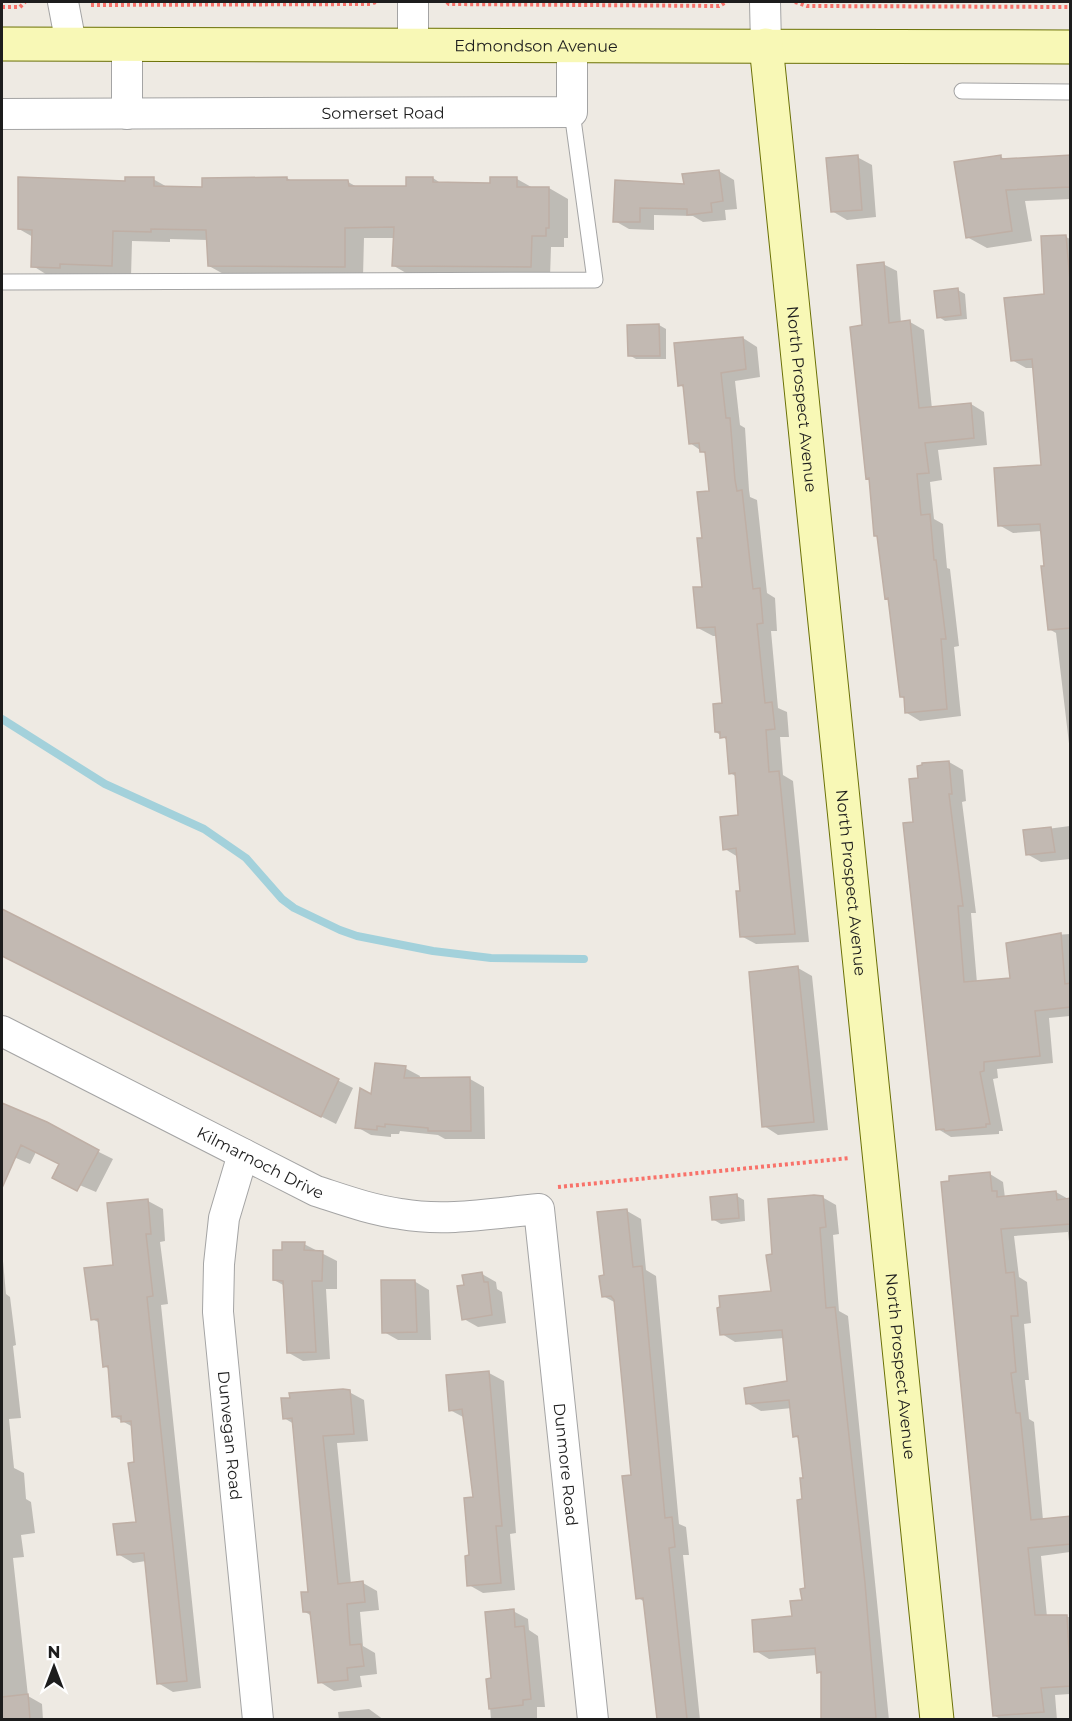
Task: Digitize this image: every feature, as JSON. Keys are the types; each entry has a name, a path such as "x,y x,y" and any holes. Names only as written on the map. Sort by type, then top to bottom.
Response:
{"street":[{"path":"413,2 413,44"},
{"path":"765,2 766,45"},
{"path":"71,44 74,3"},
{"name":"Edmondson Avenue","path":"2,44 1071,47"},
{"path":"127,44 127,114"},
{"path":"572,45 572,112"},
{"name":"North Prospect Avenue","path":"766,45 937,1719"},
{"name":"Somerset Road","path":"2,114 572,112"},
{"name":"Kilmarnoch Drive","path":"2,1031 316,1191 360,1206 402,1215 453,1217 549,1198"},
{"name":"Dunvegan Road","path":"243,1154 224,1218 219,1264 218,1312 258,1719"},
{"name":"Dunmore Road","path":"549,1198 593,1719"}],"lane":[{"path":"962,91 1071,92"},
{"path":"2,282 596,280 572,112"}],"path":[{"path":"2,7 20,7 25,2"},
{"path":"74,3 371,4 376,2"},
{"path":"447,2 449,4 719,6 726,2"},
{"path":"795,2 807,6 1071,6"},
{"path":"549,1198 854,1158"}],"building":[{"path":"858,155 862,210 831,212 826,158"},
{"path":"1001,155 1001,159 1071,155 1071,187 1006,190 1012,231 966,238 954,162"},
{"path":"719,170 723,201 711,203 712,212 687,215 687,209 640,208 640,222 613,222 615,180 684,184 682,174"},
{"path":"18,177 125,181 125,177 154,177 154,186 202,187 202,178 287,177 287,180 348,180 349,186 406,186 406,177 433,177 433,182 490,183 490,177 517,177 517,187 549,187 549,228 546,228 546,236 532,236 531,267 392,266 394,227 345,228 345,267 208,266 206,230 151,229 151,232 113,231 112,266 60,264 60,268 31,267 32,230 18,229"},
{"path":"1066,235 1071,291 1071,628 1048,630 1041,566 1044,566 1040,524 998,526 994,468 1041,465 1032,359 1011,361 1004,298 1044,294 1041,236"},
{"path":"884,262 889,323 910,320 919,408 971,403 974,438 925,443 929,473 917,474 921,515 930,514 934,560 936,560 946,639 941,639 947,709 905,713 904,697 900,697 888,598 885,599 877,536 874,536 850,327 862,325 857,265"},
{"path":"958,288 961,315 937,318 934,291"},
{"path":"659,324 660,356 628,356 627,325"},
{"path":"743,337 746,369 721,373 726,418 730,418 735,480 737,491 742,490 753,589 760,588 763,623 757,624 765,703 772,702 775,729 766,730 769,772 779,771 795,934 740,937 736,891 740,891 736,848 723,850 720,817 738,815 735,773 729,774 726,737 720,738 720,732 715,732 713,704 722,703 715,627 697,628 693,587 702,587 697,538 702,538 697,492 709,491 705,452 700,452 699,443 689,444 683,385 678,386 674,343"},
{"path":"949,761 952,794 949,794 963,906 958,906 964,982 1010,978 1006,943 1061,933 1065,984 1071,983 1071,1007 1035,1011 1040,1056 984,1062 984,1071 980,1072 990,1124 986,1124 986,1127 945,1131 944,1129 936,1130 903,823 913,822 909,779 918,778 917,766 922,763"},
{"path":"1051,827 1055,852 1026,855 1023,830"},
{"path":"2,909 339,1079 321,1117 2,956"},
{"path":"798,966 814,1122 762,1127 749,972"},
{"path":"375,1063 406,1066 404,1078 470,1077 471,1131 428,1131 428,1128 385,1124 385,1127 377,1126 377,1130 355,1128 360,1088 371,1094"},
{"path":"2,1103 47,1122 99,1150 77,1191 52,1178 59,1164 21,1145 2,1188"},
{"path":"990,1172 992,1191 997,1191 997,1197 1056,1191 1057,1200 1071,1198 1071,1224 1001,1229 1006,1273 1014,1272 1018,1316 1011,1316 1016,1372 1011,1373 1016,1413 1020,1413 1031,1520 1071,1516 1071,1544 1028,1548 1035,1615 1067,1615 1071,1686 1041,1688 1044,1712 993,1716 941,1182 949,1181 949,1176"},
{"path":"737,1194 739,1218 712,1220 710,1197"},
{"path":"823,1196 826,1227 820,1228 826,1308 835,1307 865,1583 876,1718 821,1719 821,1672 817,1673 815,1648 754,1652 752,1620 792,1616 790,1601 802,1600 800,1589 805,1588 797,1500 802,1499 800,1478 803,1478 798,1436 793,1437 789,1400 746,1404 744,1388 787,1381 782,1330 720,1335 717,1308 720,1307 719,1296 771,1291 766,1255 772,1254 768,1199"},
{"path":"148,1199 151,1234 146,1234 153,1296 147,1297 187,1681 157,1684 144,1553 117,1555 113,1524 136,1522 128,1463 134,1462 131,1421 121,1422 121,1416 112,1417 108,1366 103,1367 98,1319 91,1320 84,1268 113,1265 107,1203"},
{"path":"627,1209 633,1267 642,1266 665,1518 672,1517 675,1547 669,1548 687,1719 657,1719 643,1598 636,1599 622,1476 631,1475 614,1300 611,1296 602,1297 599,1276 604,1275 597,1212"},
{"path":"282,1242 305,1242 304,1250 323,1251 322,1281 312,1281 316,1352 287,1353 283,1281 273,1280 273,1250 282,1250"},
{"path":"482,1272 484,1282 488,1282 492,1315 462,1320 457,1286 464,1285 462,1275"},
{"path":"381,1280 415,1280 417,1332 382,1333"},
{"path":"489,1371 502,1526 496,1526 501,1583 467,1586 465,1556 469,1555 464,1498 473,1497 462,1409 449,1411 446,1375"},
{"path":"350,1390 354,1434 323,1436 338,1584 363,1581 365,1602 347,1604 350,1645 361,1644 364,1666 347,1668 348,1680 318,1683 310,1612 303,1612 301,1592 308,1592 292,1418 283,1419 281,1398 290,1398 289,1393"},
{"path":"514,1609 515,1627 524,1626 531,1699 523,1700 523,1705 489,1709 486,1679 491,1678 485,1612"},
{"path":"28,1694 30,1719 2,1719 2,1697"}],"waterway":[{"path":"2,719 105,784 204,829 246,858 282,899 294,908 340,930 357,936 433,951 491,958 584,959"}]}
